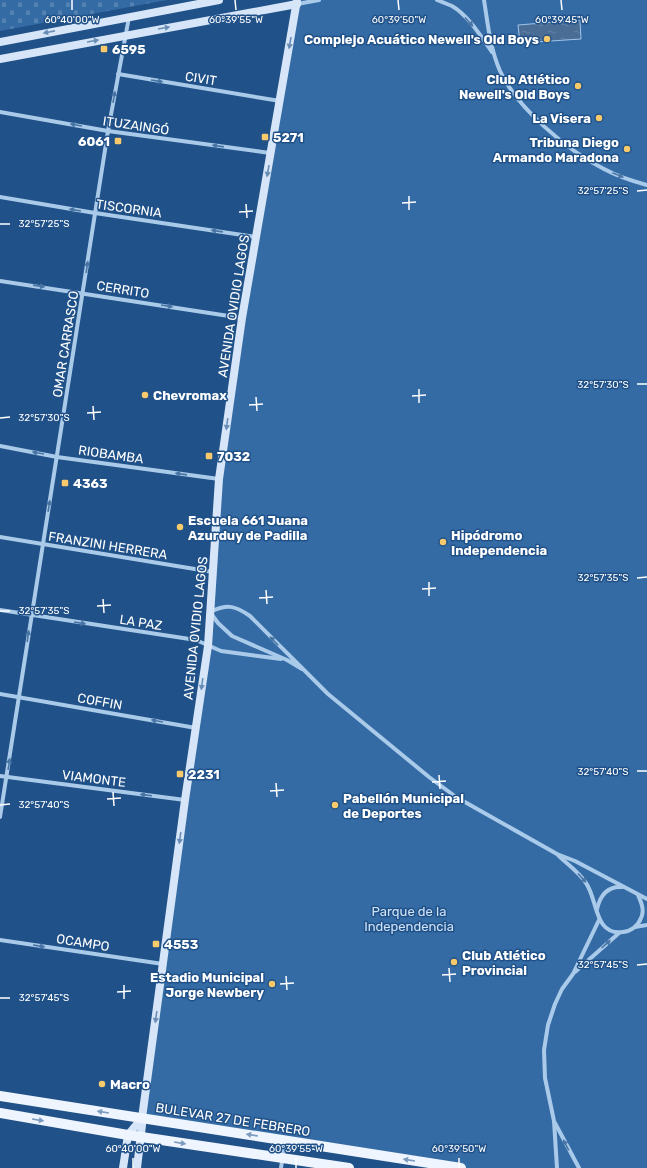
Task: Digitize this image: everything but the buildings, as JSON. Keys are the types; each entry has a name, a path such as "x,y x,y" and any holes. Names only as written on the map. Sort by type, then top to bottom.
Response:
{"main road":[{"path":"0,42 219,0"},
{"path":"0,59 297,2"},
{"name":"AVENIDA OVIDIO LAGOS","path":"137,1168 142,1118 185,800 208,646 219,479 242,318 297,2"},
{"name":"BULEVAR 27 DE FEBRERO","path":"0,1096 285,1140 444,1167 461,1168"},
{"path":"0,1114 141,1137 281,1163 349,1168"},
{"path":"123,1168 128,1135 142,1118"}],"street":[{"path":"297,2 319,0"},
{"path":"437,0 453,7 465,17 476,29 493,53"},
{"path":"485,0 487,25 493,53 501,73 518,98 548,130 584,158 604,169 647,185"},
{"name":"OMAR CARRASCO","path":"0,817 108,131 129,17"},
{"name":"CIVIT","path":"118,74 280,101"},
{"name":"ITUZAINGÓ","path":"0,112 108,131 271,153"},
{"name":"TISCORNIA","path":"0,197 95,213 256,236"},
{"name":"CERRITO","path":"0,281 242,318"},
{"name":"RIOBAMBA","path":"0,446 57,457 219,479"},
{"name":"FRANZINI HERRERA","path":"0,537 213,572"},
{"path":"302,669 287,660 232,636 218,623 210,612 220,607 227,606 239,608 250,616 334,699 428,777 456,797 557,854 575,861 647,899"},
{"name":"LA PAZ","path":"0,610 196,640 221,651 287,660"},
{"name":"COFFIN","path":"0,694 196,728"},
{"name":"VIAMONTE","path":"0,776 185,800"},
{"path":"557,854 572,869 582,876 588,884 597,909 599,920 611,931 619,933 628,932 635,927 642,917 643,905 638,894"},
{"path":"597,909 600,899 607,890 624,887"},
{"path":"557,1168 554,1121 545,1078 544,1050 548,1025 562,989 573,974 599,920"},
{"path":"635,927 647,925"},
{"path":"573,974 619,933"},
{"name":"OCAMPO","path":"0,940 163,964"},
{"path":"554,1121 579,1168"},
{"path":"281,1163 285,1140"}],"green space":[{"path":"0,0 167,0 0,31"},
{"name":"Parque de la Independencia","path":"297,0 647,0 647,1168 461,1168 142,1118 208,646 219,479"}],"water":[{"path":"580,20 581,39 520,43 518,25"}],"place":[{"name":"Complejo Acuático Newell's Old Boys","path":"547,39"},
{"name":"6595","path":"104,49"},
{"name":"Club Atlético Newell's Old Boys","path":"578,86"},
{"name":"La Visera","path":"599,118"},
{"name":"5271","path":"265,137"},
{"name":"6061","path":"118,141"},
{"name":"Tribuna Diego Armando Maradona","path":"627,149"},
{"name":"Chevromax","path":"145,395"},
{"name":"7032","path":"209,456"},
{"name":"4363","path":"65,483"},
{"name":"Escuela 661 Juana Azurduy de Padilla","path":"180,527"},
{"name":"Hipódromo Independencia","path":"443,542"},
{"name":"2231","path":"180,774"},
{"name":"Pabellón Municipal de Deportes","path":"335,805"},
{"name":"4553","path":"156,944"},
{"name":"Club Atlético Provincial","path":"454,962"},
{"name":"Estadio Municipal Jorge Newbery","path":"272,984"},
{"name":"Macro","path":"102,1084"}]}
